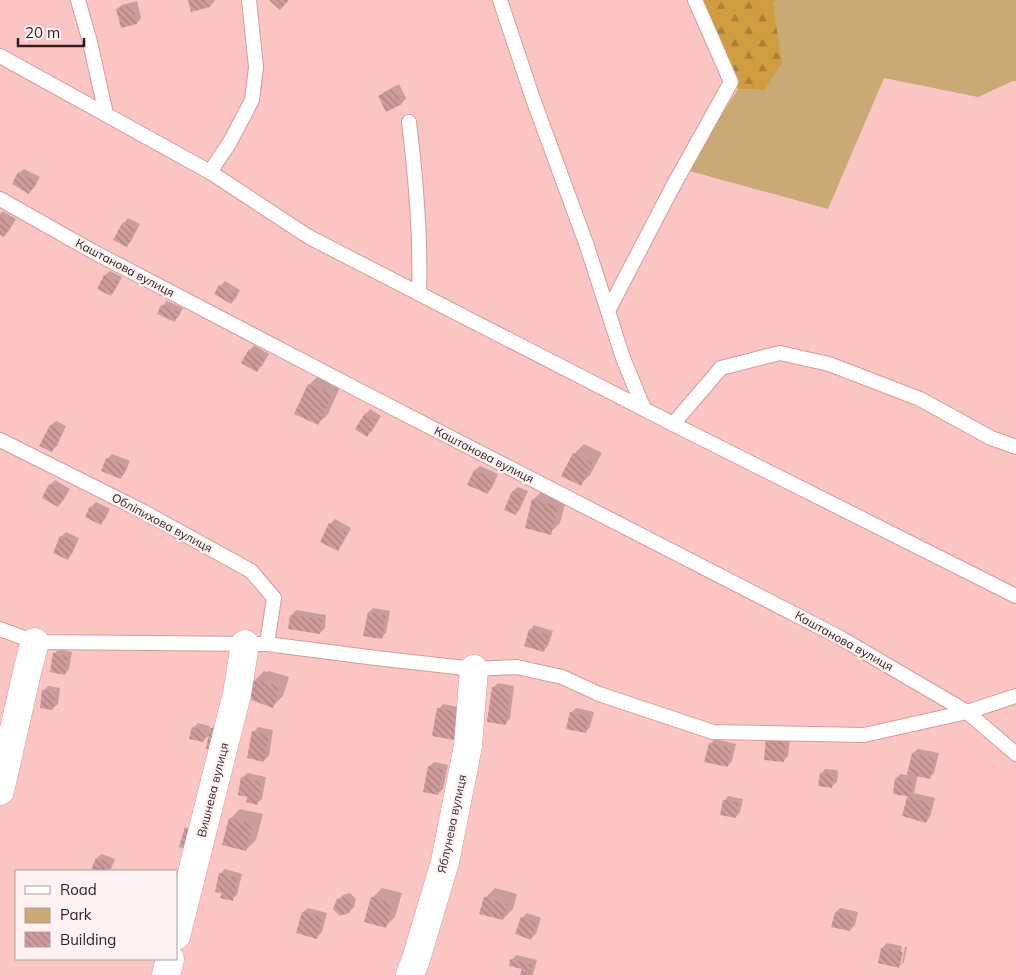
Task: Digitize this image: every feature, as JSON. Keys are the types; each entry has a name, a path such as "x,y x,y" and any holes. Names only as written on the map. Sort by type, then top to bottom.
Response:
{"street":[{"path":"0,791 35,642"},
{"name":"Вишнева вулиця","path":"178,928 237,694 256,644"},
{"name":"Яблунева вулиця","path":"410,975 445,862 468,746 474,669"},
{"path":"166,975 170,960"}],"lane":[{"path":"78,0 90,42 106,114"},
{"path":"210,172 230,142 252,100 256,67 249,0"},
{"path":"500,0 533,99 587,246 623,358 644,409"},
{"path":"608,310 672,188 731,82 695,0"},
{"path":"0,56 210,172 309,237 673,424 1016,596"},
{"path":"409,122 415,170 420,270 419,294"},
{"name":"Каштанова вулиця","path":"0,199 92,251 346,384 839,637 968,712 1016,754"},
{"path":"673,424 721,368 780,353 829,364 920,399 991,438 1016,447"},
{"name":"Обліпихова вулиця","path":"0,440 144,512 251,571 274,598 256,644"},
{"path":"0,629 35,642 256,644 474,669 517,667 562,677 599,694 713,732 864,735 968,712 1016,696"}],"green space":[{"path":"700,0 776,0 773,5 782,63 764,90 738,89"},
{"path":"776,0 1016,0 1016,81 978,97 884,78 828,209 686,170 738,89 764,90 775,29 773,5"}],"building":[{"path":"188,0 209,0 210,7 191,12"},
{"path":"269,0 289,0 280,10"},
{"path":"132,5 137,24 121,28 116,9"},
{"path":"394,88 402,104 386,112 378,96"},
{"path":"18,172 36,182 29,194 12,184"},
{"path":"0,217 12,224 4,237 0,235"},
{"path":"123,222 136,229 127,247 113,240"},
{"path":"104,275 119,282 111,296 97,289"},
{"path":"219,285 236,295 231,304 214,294"},
{"path":"161,305 179,312 175,322 157,314"},
{"path":"249,349 265,359 257,372 241,363"},
{"path":"308,384 332,395 318,425 294,414"},
{"path":"365,413 377,421 367,437 355,429"},
{"path":"50,425 63,431 52,452 39,446"},
{"path":"573,453 593,463 581,486 561,476"},
{"path":"106,458 126,466 121,479 101,471"},
{"path":"474,470 494,479 488,494 467,485"},
{"path":"49,484 66,493 58,507 42,498"},
{"path":"512,491 524,496 516,515 504,510"},
{"path":"532,499 558,506 551,535 525,528"},
{"path":"90,506 106,514 101,525 85,517"},
{"path":"329,523 347,533 338,551 320,542"},
{"path":"60,536 76,542 68,560 53,553"},
{"path":"368,612 386,615 382,639 363,636"},
{"path":"290,615 322,619 320,634 288,629"},
{"path":"529,629 549,635 544,652 524,646"},
{"path":"53,653 68,656 65,675 50,672"},
{"path":"258,680 280,687 273,708 251,700 252,698 248,696 253,681 258,682"},
{"path":"492,687 510,690 506,725 487,722"},
{"path":"42,690 56,692 53,710 40,708"},
{"path":"437,708 460,712 454,740 432,736"},
{"path":"570,712 590,717 586,733 566,729"},
{"path":"192,727 206,731 203,742 189,739"},
{"path":"210,728 223,731 219,751 206,749"},
{"path":"252,731 269,735 264,762 247,758"},
{"path":"766,739 786,741 784,762 764,760"},
{"path":"709,743 732,748 728,767 704,762"},
{"path":"912,753 935,758 930,779 907,774"},
{"path":"428,766 444,770 438,795 423,792"},
{"path":"820,773 834,775 832,788 818,786"},
{"path":"241,777 262,782 257,805 246,802 247,797 238,795"},
{"path":"895,778 913,781 911,797 893,794"},
{"path":"907,797 931,803 926,823 902,816"},
{"path":"723,800 739,803 736,818 720,815"},
{"path":"229,818 253,824 246,851 222,845"},
{"path":"185,827 201,832 196,852 179,847"},
{"path":"96,858 111,863 109,870 91,870"},
{"path":"219,873 238,878 233,901 220,898 222,893 215,892"},
{"path":"345,897 352,904 349,913 340,916 333,909 337,899"},
{"path":"371,897 393,903 386,928 364,922"},
{"path":"484,897 508,904 503,920 479,914"},
{"path":"302,912 323,917 317,939 296,933"},
{"path":"835,912 854,916 850,931 831,927"},
{"path":"521,917 537,923 531,940 515,934"},
{"path":"881,948 903,952 899,968 878,963"},
{"path":"510,959 533,965 530,975 520,975 522,969 509,966"}]}
